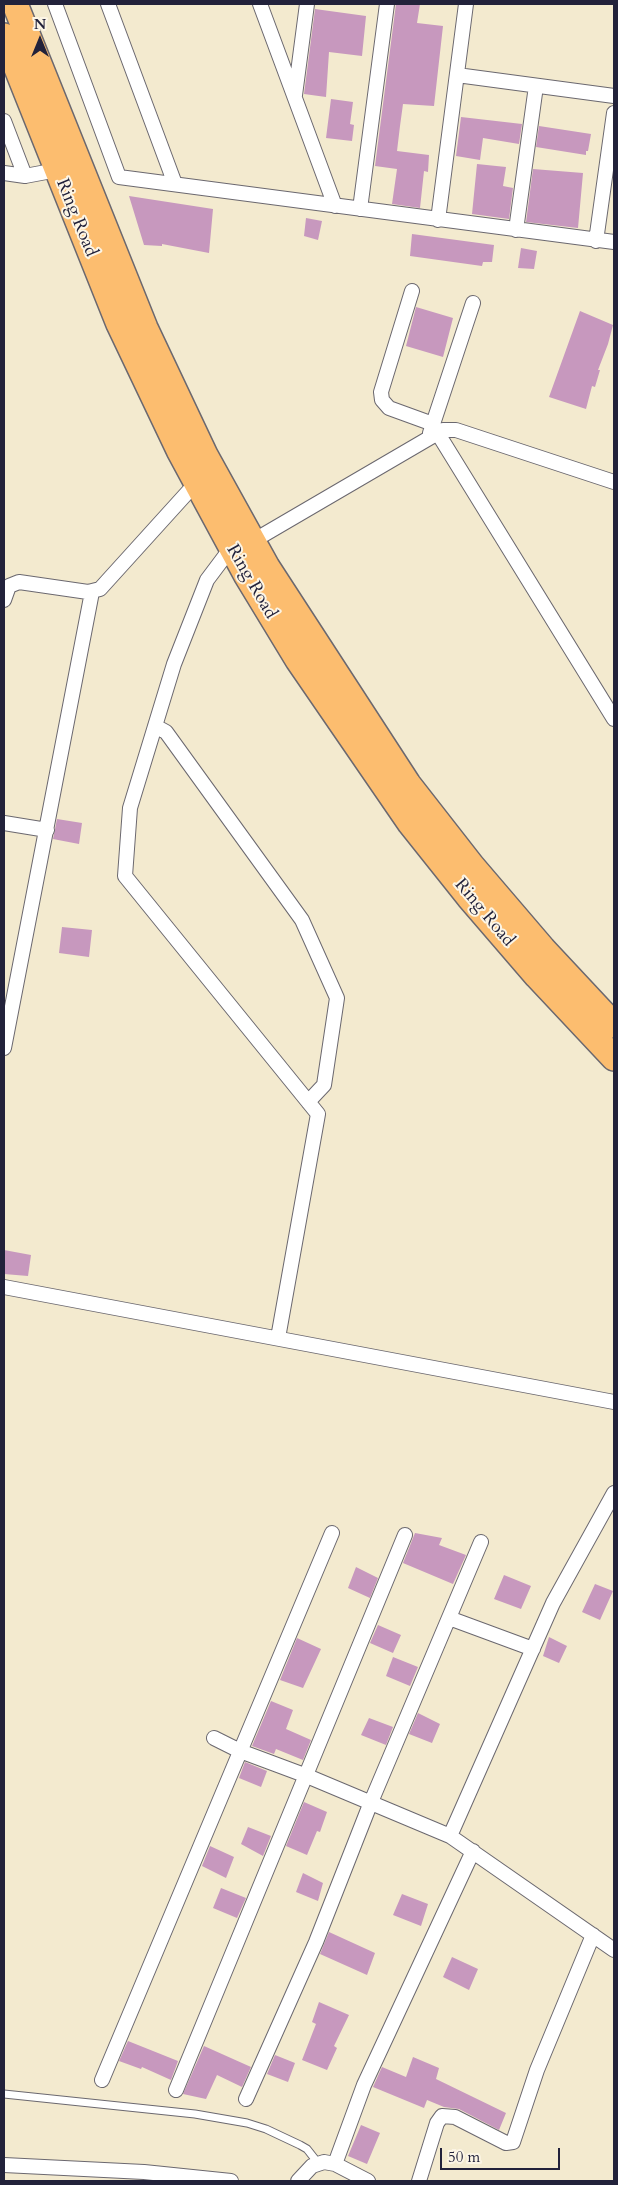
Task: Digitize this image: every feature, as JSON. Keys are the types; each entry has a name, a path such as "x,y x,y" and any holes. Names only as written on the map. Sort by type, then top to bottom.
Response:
{"highway":[{"name":"Ring Road","path":"15,4 145,328 205,455 242,544 298,660 410,824 536,976 614,1058"},
{"name":"Ring Road","path":"4,36 119,324 148,389 196,483 329,665 408,784 472,866 530,934 614,1025"}],"street":[{"path":"55,4 119,177 614,242"},
{"path":"108,4 175,184"},
{"path":"260,4 335,206"},
{"path":"295,98 307,4"},
{"path":"360,209 387,4"},
{"path":"438,220 466,4"},
{"path":"457,75 614,96"},
{"path":"516,230 536,86"},
{"path":"596,241 614,113"},
{"path":"4,121 26,176"},
{"path":"4,173 26,176 57,170"},
{"path":"412,291 381,392 382,400 389,408 433,431 614,719"},
{"path":"433,431 473,303"},
{"path":"278,1338 318,1114 125,876 130,808 174,664 207,580 242,544 433,431 456,430 614,482"},
{"path":"4,600 9,586 18,582 92,592 104,586 196,483"},
{"path":"4,1048 92,592"},
{"path":"155,726 166,732 302,920 337,998 324,1085 308,1102"},
{"path":"4,823 47,830"},
{"path":"4,1287 614,1402"},
{"path":"450,1836 562,1585 614,1493"},
{"path":"102,2080 332,1534"},
{"path":"176,2090 405,1535"},
{"path":"246,2099 316,1942 371,1802 481,1542"},
{"path":"449,1618 533,1648"},
{"path":"214,1738 240,1751 307,1776 450,1836 614,1950"},
{"path":"335,2164 364,2085 473,1851"},
{"path":"419,2181 437,2123 442,2116 455,2117 506,2143 513,2142 537,2070 593,1935"},
{"path":"298,2181 318,2163 324,2162 335,2164 368,2181"},
{"path":"4,2165 144,2172 231,2181"}],"lane":[{"path":"4,2094 186,2113 247,2123 266,2129 308,2149 318,2163"}],"building":[{"path":"396,4 420,4 417,23 443,26 434,106 403,104 400,126 397,151 429,155 428,172 424,171 420,208 392,204 397,169 375,166"},
{"path":"315,9 366,16 362,56 329,52 326,97 304,94"},
{"path":"331,99 353,102 350,124 354,125 352,141 326,138"},
{"path":"461,117 522,124 519,144 483,138 480,160 456,156"},
{"path":"539,126 591,134 586,155 536,147"},
{"path":"477,164 506,167 503,186 513,188 509,219 472,214"},
{"path":"533,169 583,173 578,228 526,222"},
{"path":"129,196 213,209 209,253 162,244 162,246 144,245"},
{"path":"306,218 322,221 318,240 304,236"},
{"path":"412,234 494,245 492,262 483,262 482,266 410,256"},
{"path":"521,248 537,251 534,269 518,268"},
{"path":"416,307 453,318 443,357 406,346"},
{"path":"580,311 613,325 598,370 600,370 595,387 592,386 586,409 549,397"},
{"path":"57,819 82,823 79,844 53,839"},
{"path":"62,927 92,930 89,957 59,953"},
{"path":"4,1250 31,1255 28,1276 4,1274"},
{"path":"415,1533 442,1538 439,1545 466,1555 453,1584 403,1563"},
{"path":"356,1567 378,1578 370,1598 348,1588"},
{"path":"504,1575 531,1586 521,1609 494,1599"},
{"path":"595,1584 613,1591 600,1620 582,1612"},
{"path":"378,1625 401,1635 393,1653 370,1643"},
{"path":"549,1637 567,1646 559,1663 543,1656"},
{"path":"297,1638 321,1649 303,1688 280,1680"},
{"path":"393,1657 418,1667 410,1686 386,1676"},
{"path":"271,1701 293,1710 286,1729 311,1740 303,1760 276,1749 274,1754 252,1746"},
{"path":"418,1713 440,1724 432,1743 409,1734"},
{"path":"369,1718 393,1727 386,1745 361,1735"},
{"path":"245,1762 267,1771 261,1787 239,1778"},
{"path":"304,1802 327,1812 320,1832 317,1831 307,1855 286,1846"},
{"path":"248,1827 271,1836 263,1856 241,1844"},
{"path":"210,1846 234,1857 226,1878 202,1866"},
{"path":"303,1873 323,1883 318,1901 296,1892"},
{"path":"221,1888 246,1898 237,1918 213,1908"},
{"path":"402,1894 428,1904 421,1926 393,1915"},
{"path":"329,1932 375,1953 367,1975 320,1954"},
{"path":"452,1957 478,1969 469,1990 443,1977"},
{"path":"319,2002 349,2015 334,2046 337,2048 327,2070 302,2060 316,2024 312,2022"},
{"path":"128,2041 178,2061 171,2080 142,2067 141,2069 119,2061"},
{"path":"204,2046 251,2067 242,2087 217,2075 206,2099 183,2094"},
{"path":"275,2055 295,2063 288,2082 267,2074"},
{"path":"413,2057 439,2068 436,2079 506,2113 499,2130 459,2109 444,2107 427,2100 424,2108 373,2087 382,2067 406,2077"},
{"path":"361,2125 380,2133 367,2164 348,2156"}]}
